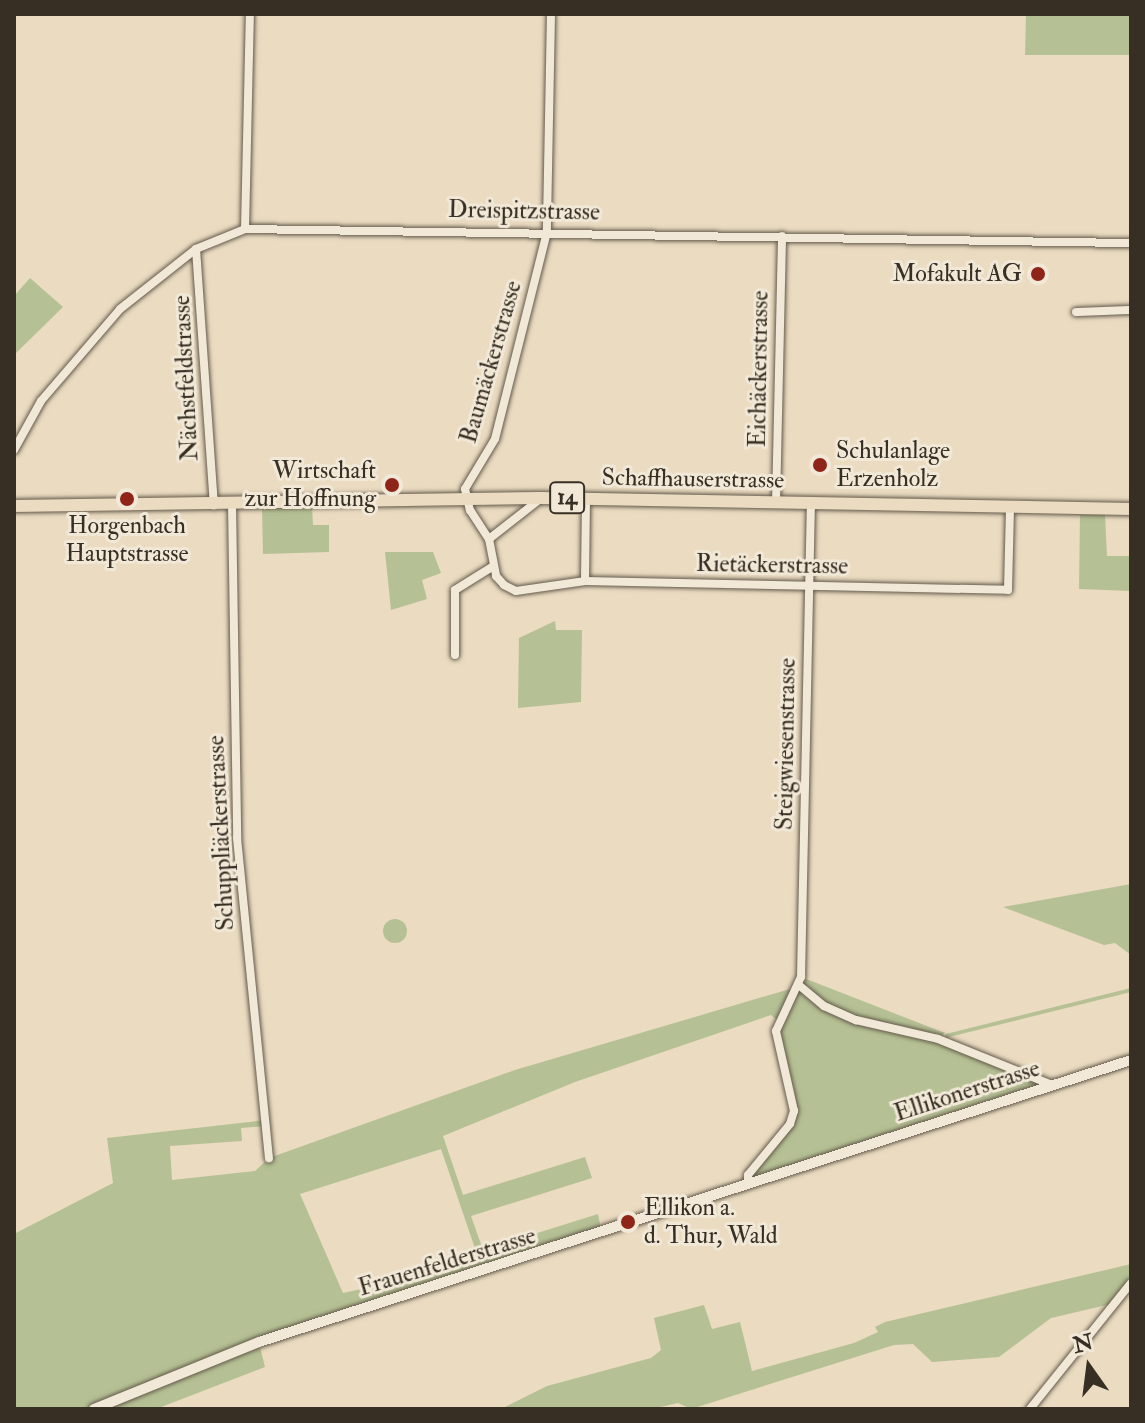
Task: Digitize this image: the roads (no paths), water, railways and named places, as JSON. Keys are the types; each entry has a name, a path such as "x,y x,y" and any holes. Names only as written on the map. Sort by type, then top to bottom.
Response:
{"main road":[{"name":"Schaffhauserstrasse","path":"14,506 586,498 1131,509"}],"street":[{"path":"245,229 250,14"},
{"name":"Baumäckerstrasse","path":"467,499 466,484 495,439 547,232 551,14"},
{"name":"Dreispitzstrasse","path":"14,450 22,427 94,337 196,249 245,229 1131,243"},
{"name":"Eichäckerstrasse","path":"776,503 782,236"},
{"name":"Nächstfeldstrasse","path":"196,249 214,505"},
{"path":"1076,312 1131,310"},
{"path":"489,539 541,498"},
{"path":"585,581 586,498"},
{"path":"455,655 455,590 492,567 489,539 467,499"},
{"name":"Steigwiesenstrasse","path":"748,1182 748,1175 790,1124 794,1111 776,1031 800,986 811,503"},
{"name":"Schuppliäckerstrasse","path":"232,504 237,838 269,1158"},
{"name":"Rietäckerstrasse","path":"492,567 504,585 516,591 585,581 1008,590 1010,507"},
{"path":"800,986 824,1006 856,1020 938,1039 1052,1085"},
{"name":"Ellikonerstrasse","path":"816,1161 1131,1060"},
{"name":"Frauenfelderstrasse","path":"94,1409 247,1346 816,1161"},
{"path":"1030,1409 1131,1283"}],"place":[{"name":"Mofakult AG","path":"1038,274"},
{"name":"Schulanlage Erzenholz","path":"820,465"},
{"name":"Wirtschaft zur Hoffnung","path":"392,485"},
{"name":"Horgenbach Hauptstrasse","path":"127,499"},
{"name":"Ellikon a. d. Thur, Wald","path":"628,1222"}]}
